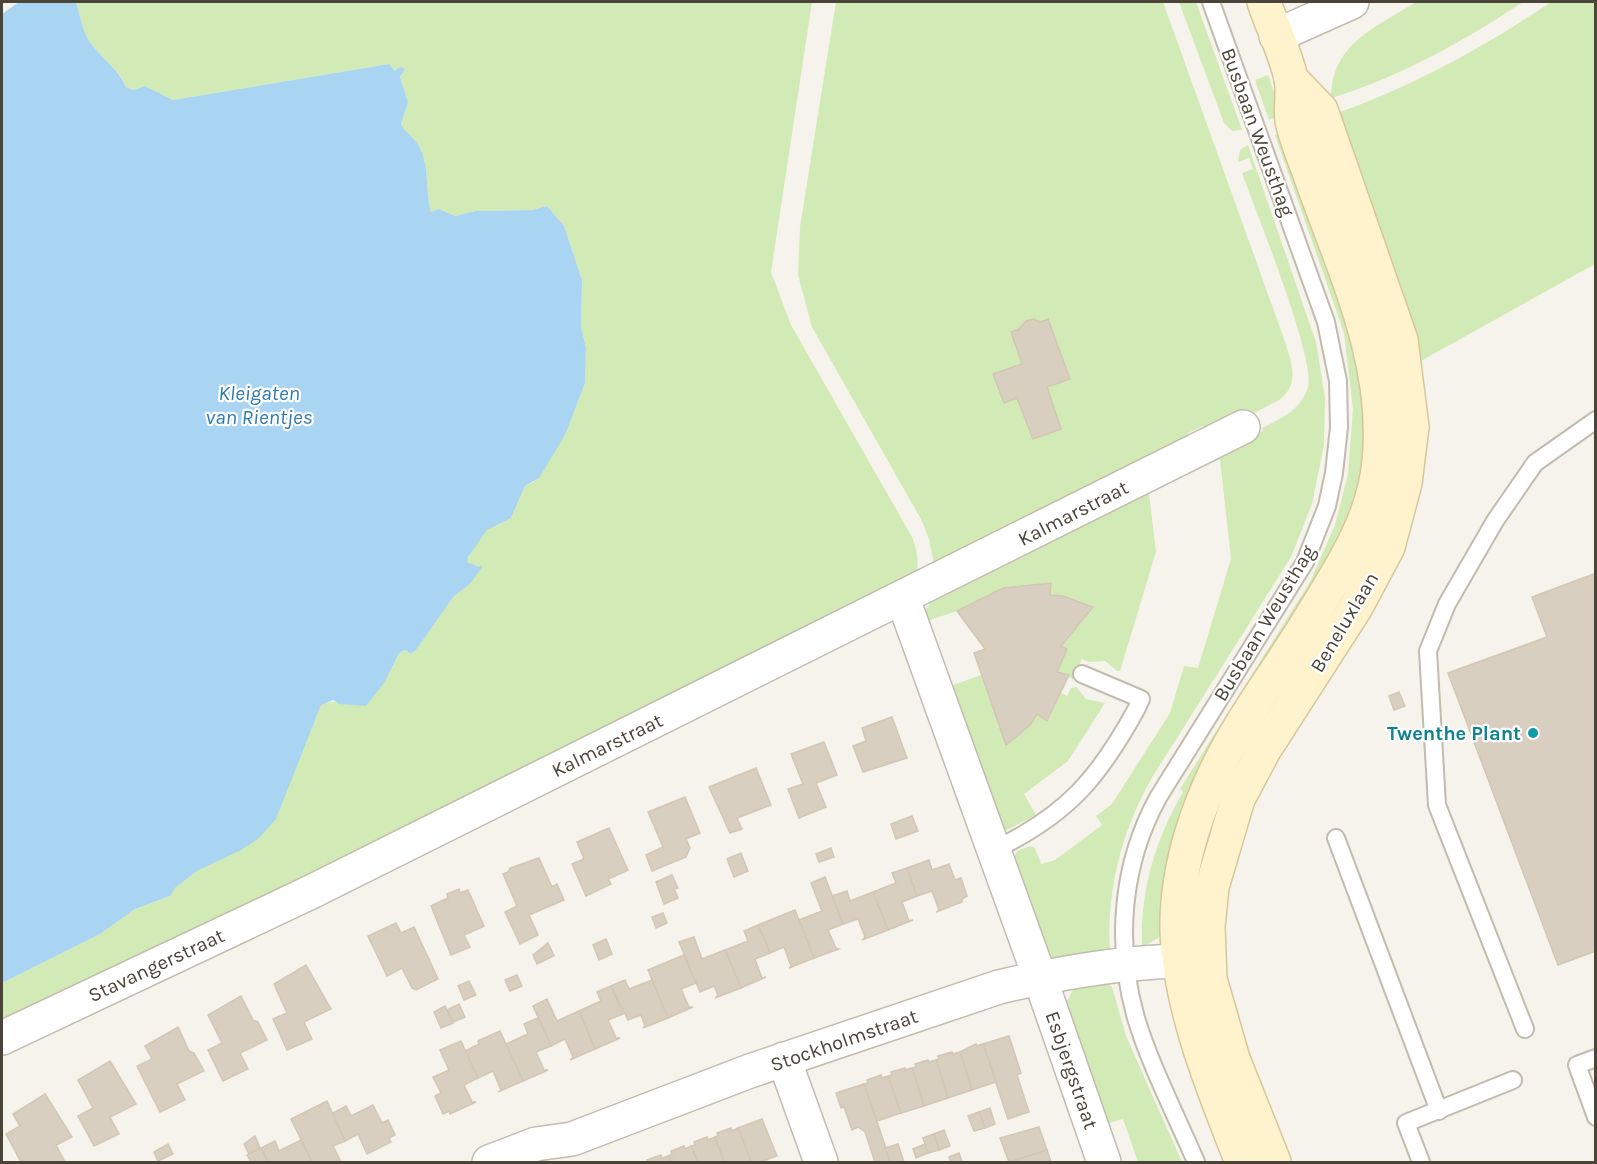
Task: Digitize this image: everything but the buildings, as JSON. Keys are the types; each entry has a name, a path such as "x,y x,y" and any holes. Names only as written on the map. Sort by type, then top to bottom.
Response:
{"street":[{"name":"Beneluxlaan","path":"1242,1162 1214,1089 1194,1023 1195,960 1208,927 1212,887 1238,799 1264,750 1356,608 1388,547 1405,483 1412,427 1401,340 1321,110 1291,79 1264,2"},
{"path":"1276,36 1352,2"},
{"name":"Kalmarstraat","path":"311,892 903,599 1243,427"},
{"path":"903,599 1040,978"},
{"name":"Stavangerstraat","path":"2,1038 311,892"},
{"name":"Stockholmstraat","path":"489,1162 536,1144 572,1139 784,1059 999,987 1126,964 1195,960"},
{"name":"Beneluxlaan","path":"1195,960 1210,979 1233,1059 1274,1162"},
{"name":"Esbjergstraat","path":"1040,978 1104,1162"},
{"path":"784,1059 821,1162"}],"lane":[{"name":"Busbaan Weusthag","path":"1196,1162 1136,1019 1123,933 1127,889 1146,823 1166,783 1305,562 1327,506 1338,443 1338,381 1328,330 1211,2"},
{"path":"1525,1029 1437,805 1428,651 1447,604 1495,521 1535,463 1596,420"},
{"path":"994,850 1049,820 1076,795 1102,767 1142,699 1082,674"},
{"path":"1336,838 1439,1111"},
{"path":"1596,1058 1576,1065 1596,1116"},
{"path":"1421,1162 1406,1123 1513,1080"}],"green space":[{"path":"76,2 812,2 771,272 791,325 912,537 918,570 917,575 2,1030 2,983 100,934 135,909 170,896 175,888 197,871 224,857 297,762 321,705 331,702 353,705 364,703 382,684 400,652 406,650 411,654 416,650 454,596 470,584 479,567 466,562 478,539 487,530 511,518 525,486 534,482 566,433 585,383 586,348 581,326 582,280 564,226 547,206 532,210 476,211 455,216 439,209 431,212 422,154 417,143 401,124 408,102 400,77 404,70 395,71 389,64 173,100 145,86 133,90 126,87 116,70 89,41"},
{"path":"836,2 1163,2 1289,353 1292,379 1286,394 1279,400 1214,434 1203,426 1188,433 1190,441 934,564 929,539 922,521 812,327 798,275 800,227"},
{"path":"1179,2 1196,2 1242,130 1232,131 1224,123"},
{"path":"1416,2 1523,2 1407,69 1331,98 1333,79 1339,63 1348,50 1371,29"},
{"path":"1551,2 1595,2 1595,264 1419,362 1335,114 1447,65 1500,35"},
{"path":"1268,75 1282,115 1269,120 1255,80"},
{"path":"1289,130 1366,351 1363,499 1251,701 1162,936 1142,947 1144,906 1151,867 1164,829 1183,792 1180,789 1310,582 1335,525 1348,474 1353,409 1344,333 1275,135"},
{"path":"1248,145 1316,342 1325,398 1324,445 1312,504 1291,557 1142,797 1118,861 1111,906 1110,952 1054,958 1049,955 1011,864 1017,851 1030,846 1035,848 1041,864 1055,860 1102,825 1096,816 1112,804 1170,713 1184,666 1198,668 1231,559 1220,459 1149,493 1156,552 1120,671 1105,661 1089,662 1082,659 1073,679 1057,672 1067,649 1061,646 1093,607 1063,596 1050,595 1051,583 1003,588 957,611 924,622 924,612 934,597 1263,431 1262,428 1277,421 1301,402 1308,387 1308,371 1303,347 1271,249 1242,173 1253,169 1249,158 1238,162 1240,150"},
{"path":"981,675 1006,745 1030,725 1037,714 1048,721 1061,693 1067,696 1071,688 1076,687 1086,699 1105,703 1068,761 1024,794 1036,815 1007,830 997,824 948,687"},
{"path":"1104,981 1112,987 1126,1036 1182,1162 1138,1162 1123,1119 1102,1125 1065,1005 1073,990"}],"water":[{"name":"Kleigaten van Rientjes","path":"19,2 76,2 89,41 115,70 126,87 133,90 145,86 173,100 389,64 395,71 400,67 405,69 400,77 408,102 401,124 417,143 422,154 431,212 439,209 455,216 476,211 532,210 547,206 564,226 582,280 581,326 586,348 585,383 566,433 539,478 525,486 511,518 487,530 468,557 467,562 482,567 470,584 454,596 416,650 411,654 406,650 400,652 384,683 366,706 339,704 333,700 321,705 276,819 258,839 241,850 197,871 175,888 170,896 135,909 100,934 2,983 2,14"}],"place":[{"name":"Twenthe Plant","path":"1533,733"}]}
